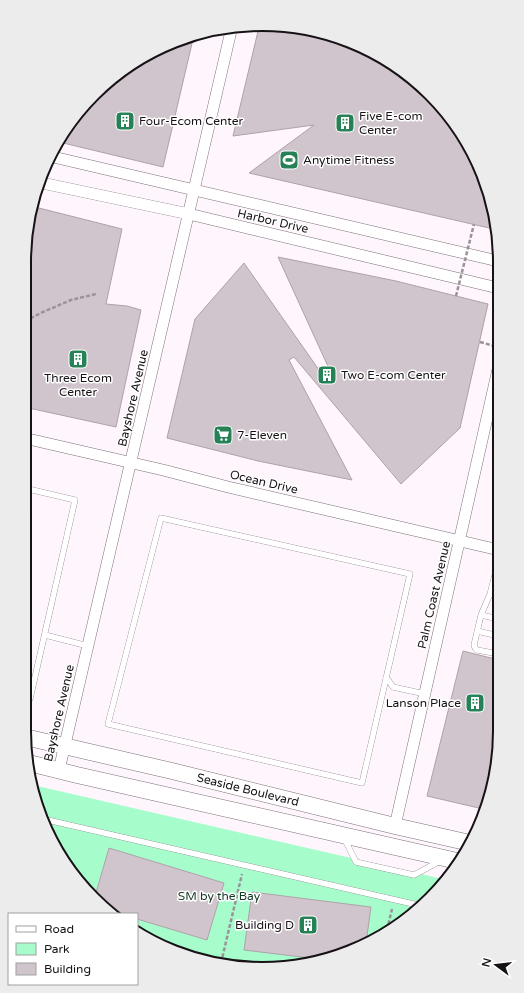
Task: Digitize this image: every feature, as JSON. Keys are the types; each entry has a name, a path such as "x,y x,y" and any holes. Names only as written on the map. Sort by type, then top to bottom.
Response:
{"street":[{"name":"Bayshore Avenue","path":"59,770 230,33"},
{"name":"Harbor Drive","path":"56,158 493,260"},
{"name":"Harbor Drive","path":"45,184 188,214 493,287"},
{"name":"Palm Coast Avenue","path":"395,826 493,392"},
{"name":"Ocean Drive","path":"31,440 493,549"},
{"name":"Seaside Boulevard","path":"31,738 464,842"},
{"name":"Seaside Boulevard","path":"33,764 85,777 451,859"}],"lane":[{"path":"31,490 75,500 31,695"},
{"path":"386,677 362,783 108,724 161,518 410,574 386,677 393,687 425,694"},
{"path":"493,582 490,594 481,615 474,645 477,650 493,653"},
{"path":"481,615 493,618"},
{"path":"477,631 493,635"},
{"path":"45,635 88,646"},
{"path":"50,821 415,904"},
{"path":"342,835 356,862 414,875 451,859"}],"path":[{"path":"456,296 474,224"},
{"path":"31,318 71,300 96,294"},
{"path":"480,342 493,345"},
{"path":"222,959 244,865"},
{"path":"388,924 394,900"}],"green space":[{"name":"SM by the Bay","path":"38,786 440,878 414,905 390,923 364,938 336,950 307,958 277,962 247,962 217,958 188,950 160,938 138,926 138,913 120,913 110,905 79,872 62,846 43,805"}],"building":[{"name":"Five E-com Center","path":"258,31 277,31 307,35 336,43 378,62 390,70 414,88 436,110 462,146 469,160 481,188 491,228 249,173 314,125 233,136"},
{"name":"Four-Ecom Center","path":"192,42 163,167 64,143 88,110 121,79 160,55"},
{"name":"Three Ecom Center","path":"37,208 122,229 106,304 127,306 141,310 116,427 31,409 31,247"},
{"name":"Two E-com Center","path":"278,257 396,281 488,304 460,428 401,484 294,357 289,360 352,480 258,461 167,438 195,319 244,263 324,377 331,373"},
{"name":"Lanson Place","path":"463,651 493,658 493,746 489,776 480,808 427,796"},
{"path":"109,848 224,883 207,940 138,919 138,913 120,913 96,891"},
{"name":"Building D","path":"252,892 371,907 367,937 336,950 308,958 244,950"}],"place":[{"name":"Four-Ecom Center","path":"125,121"},
{"name":"Five E-com Center","path":"345,123"},
{"name":"Anytime Fitness","path":"289,160"},
{"name":"Three Ecom Center","path":"78,359"},
{"name":"Two E-com Center","path":"327,375"},
{"name":"7-Eleven","path":"223,435"},
{"name":"Lanson Place","path":"475,703"},
{"name":"Building D","path":"308,925"}]}
